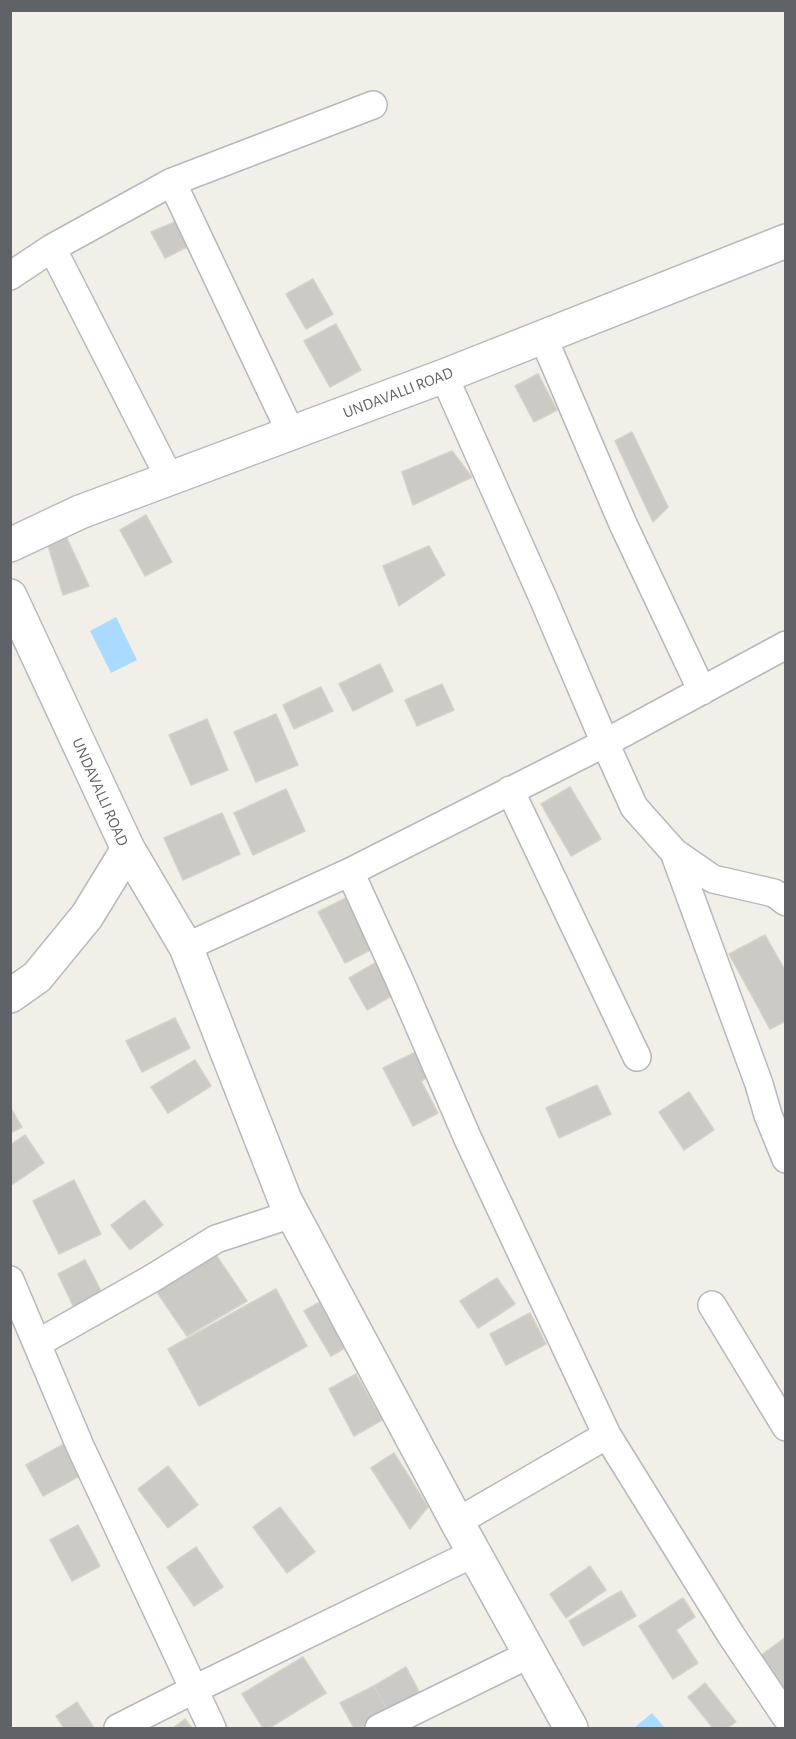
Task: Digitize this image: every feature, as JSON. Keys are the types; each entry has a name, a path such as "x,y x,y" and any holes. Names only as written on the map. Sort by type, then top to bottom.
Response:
{"main road":[{"name":"UNDAVALLI ROAD","path":"10,545 80,512 444,376 786,241"},
{"name":"UNDAVALLI ROAD","path":"10,596 128,849 87,916 37,977 10,996"},
{"path":"128,849 186,947 292,1214 457,1522 571,1728"}],"street":[{"path":"10,276 52,248 172,182 373,105"},
{"path":"172,182 291,434"},
{"path":"52,248 170,479"},
{"path":"543,337 623,524 702,691"},
{"path":"444,376 634,807 674,852 713,879 774,893 786,902"},
{"path":"186,947 350,872 604,743 786,645"},
{"path":"510,790 637,1057"},
{"path":"674,852 759,1084 768,1115 786,1159"},
{"path":"350,872 399,977 468,1139 607,1435 731,1635 786,1717"},
{"path":"38,1343 216,1239 292,1214"},
{"path":"10,1280 18,1318 38,1343 80,1446 212,1728"},
{"path":"712,1305 786,1428"},
{"path":"457,1522 607,1435"},
{"path":"118,1728 474,1553"},
{"path":"379,1728 530,1654"}],"water":[{"path":"116,617 137,660 111,673 90,631"},
{"path":"652,1713 665,1728 634,1728"}],"building":[{"path":"175,222 189,246 165,258 151,232"},
{"path":"313,279 333,314 306,329 286,294"},
{"path":"336,324 361,370 330,387 304,341"},
{"path":"538,374 557,410 534,422 515,386"},
{"path":"632,432 668,507 653,522 615,441"},
{"path":"452,451 472,477 413,505 402,472"},
{"path":"146,515 172,562 145,576 120,530"},
{"path":"64,532 89,586 63,595 46,539"},
{"path":"429,546 445,575 399,606 383,566"},
{"path":"380,664 393,691 353,711 339,684"},
{"path":"442,684 454,710 417,726 405,700"},
{"path":"321,687 333,711 294,729 283,705"},
{"path":"276,714 298,765 256,782 234,732"},
{"path":"207,719 228,770 191,785 169,735"},
{"path":"570,787 601,839 571,856 541,804"},
{"path":"286,789 305,831 253,855 234,813"},
{"path":"222,813 240,854 183,880 164,838"},
{"path":"348,897 374,948 345,963 318,912"},
{"path":"765,935 786,972 786,1021 770,1029 729,954"},
{"path":"377,962 395,994 367,1010 349,978"},
{"path":"175,1018 190,1048 142,1072 126,1041"},
{"path":"418,1051 431,1075 421,1081 438,1113 413,1126 383,1068"},
{"path":"195,1060 211,1086 168,1113 151,1087"},
{"path":"597,1085 611,1114 559,1138 546,1108"},
{"path":"689,1092 714,1130 684,1150 659,1112"},
{"path":"10,1107 22,1127 10,1133"},
{"path":"25,1135 44,1163 10,1186 10,1145"},
{"path":"74,1180 101,1234 59,1254 33,1201"},
{"path":"144,1200 163,1225 130,1250 111,1225"},
{"path":"210,1246 247,1301 187,1336 152,1285"},
{"path":"85,1260 102,1293 75,1310 58,1274"},
{"path":"497,1278 515,1304 478,1328 460,1301"},
{"path":"276,1289 307,1346 199,1406 168,1349"},
{"path":"322,1301 348,1346 331,1356 304,1311"},
{"path":"530,1313 546,1344 506,1365 490,1334"},
{"path":"356,1374 382,1420 354,1436 329,1389"},
{"path":"64,1444 81,1475 43,1496 26,1465"},
{"path":"394,1453 428,1507 410,1529 371,1468"},
{"path":"168,1466 198,1505 168,1528 138,1489"},
{"path":"280,1507 315,1552 287,1573 253,1527"},
{"path":"78,1525 100,1566 72,1581 50,1540"},
{"path":"196,1547 223,1587 194,1606 167,1567"},
{"path":"590,1566 606,1590 566,1618 550,1594"},
{"path":"621,1591 636,1616 583,1646 569,1621"},
{"path":"683,1598 695,1617 676,1630 698,1663 673,1679 639,1626"},
{"path":"786,1637 786,1689 760,1656"},
{"path":"303,1657 326,1693 269,1728 263,1728 242,1694"},
{"path":"406,1667 422,1697 389,1713 374,1686"},
{"path":"705,1683 736,1722 727,1728 713,1728 688,1697"},
{"path":"374,1686 389,1713 359,1728 354,1728 340,1703"},
{"path":"77,1702 94,1728 64,1728 56,1716"},
{"path":"185,1719 192,1728 173,1728"}]}
